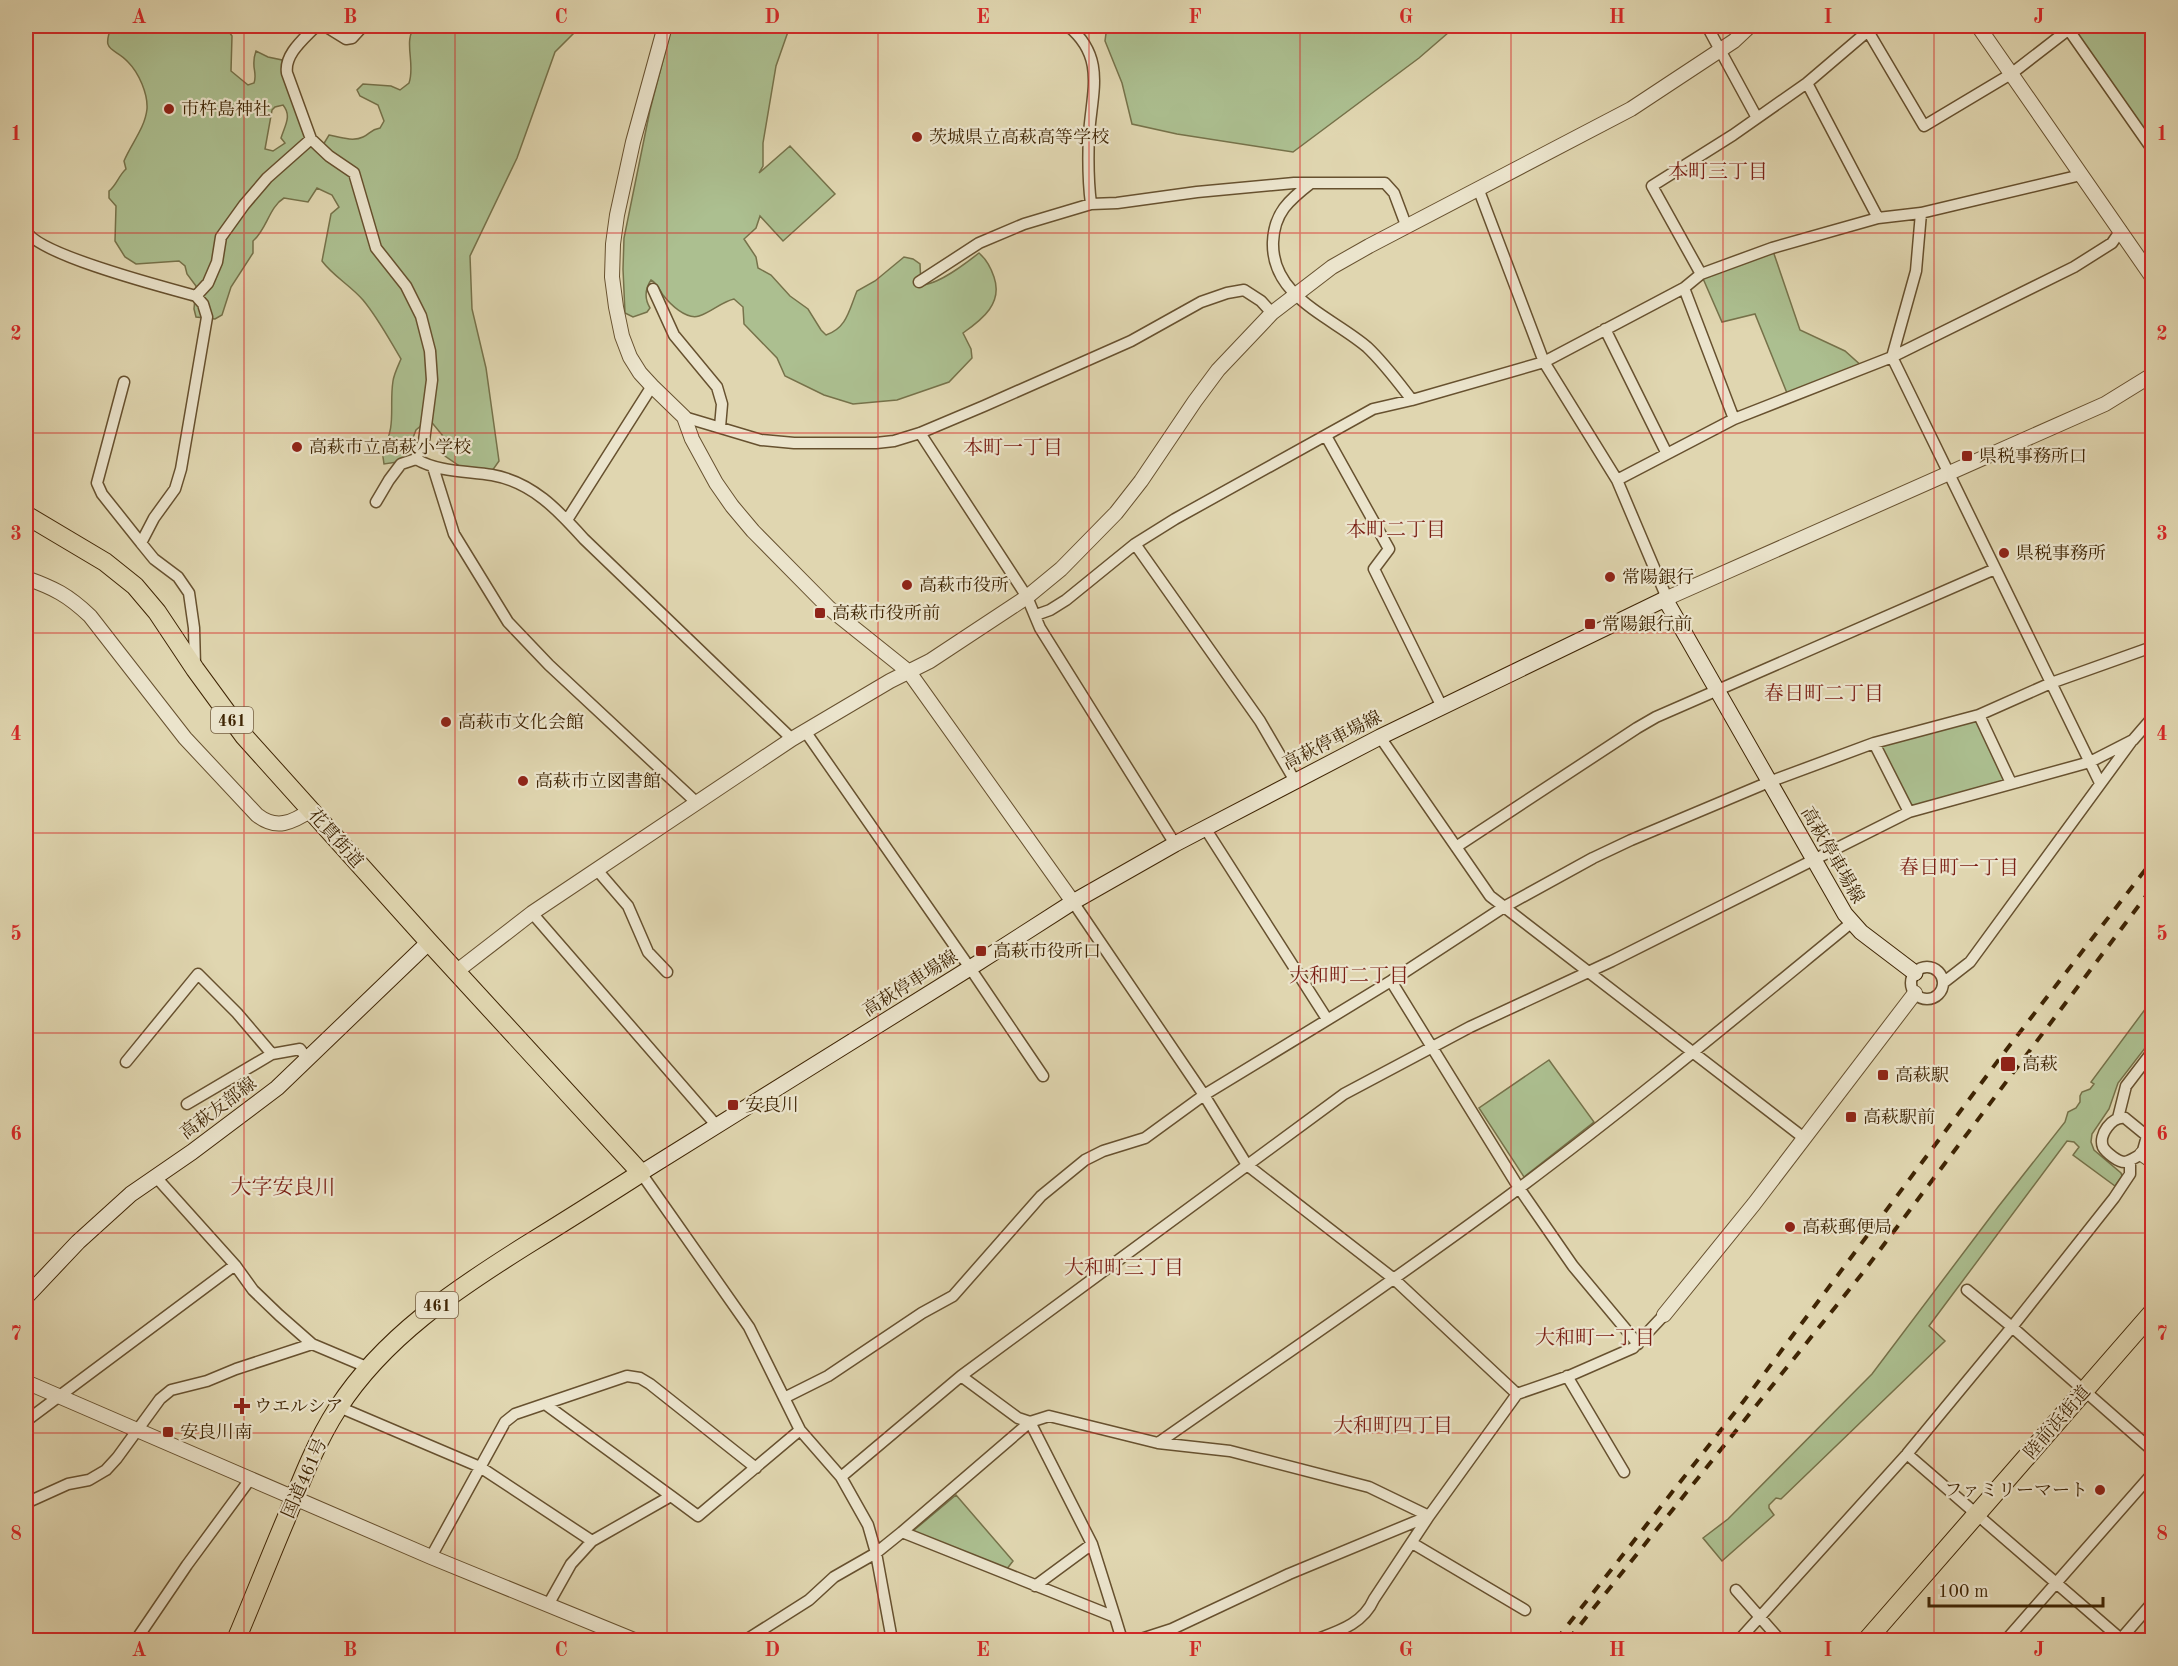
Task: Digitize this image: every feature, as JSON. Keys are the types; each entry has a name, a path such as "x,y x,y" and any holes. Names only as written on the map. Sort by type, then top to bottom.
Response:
{"highway":[{"name":"花貫街道","path":"26,515 107,559 135,586 244,736 641,1173"},
{"name":"国道461号","path":"236,1641 325,1430 339,1407 369,1368 412,1325 449,1296 641,1173"},
{"name":"陸前浜街道","path":"1867,1641 2152,1313"}],"main road":[{"name":"高萩停車場線","path":"641,1173 1073,902 1175,844 1442,706 1665,599 1851,923 1915,973"},
{"name":"高萩友部線","path":"26,1297 114,1208 155,1176 247,1112 308,1060 429,942"}],"street":[{"path":"316,26 295,48 286,68 311,139 329,156 354,173 376,248 406,286 421,316 430,351 432,380 424,441 416,459"},
{"path":"325,26 346,39 352,38 363,26"},
{"path":"665,26 633,142 617,214 613,244 612,277 622,336 630,357 652,386 684,417 692,439 716,483 732,507 753,531 829,608 909,672 1073,902 1204,1095 1247,1165 1395,1279 1517,1394"},
{"path":"1068,26 1079,34 1091,54 1095,73 1089,135 1088,182 1091,204"},
{"path":"1707,26 1757,118"},
{"path":"457,971 532,912 792,739 930,661 1028,597 1061,569 1116,513 1218,370 1272,313 1332,267 1406,225 1631,109 1734,41 1750,26"},
{"path":"1978,26 2152,277"},
{"path":"1701,274 1652,186 1807,83 1866,28 1924,126 2011,74 2070,27 2152,149"},
{"path":"1807,83 1878,218"},
{"path":"196,296 208,282 217,262 221,237 244,205 267,178 311,139"},
{"path":"1036,615 1066,600 1135,544 1175,519 1373,409 1544,362 1684,288 1701,274 1758,252 1878,218 1921,213 2081,175"},
{"path":"1311,183 1289,201 1274,225 1273,252 1280,276 1294,295 1365,346 1382,361 1412,400"},
{"path":"919,282 979,243 1024,224 1091,204 1117,203 1197,192 1311,183 1385,183 1394,193 1406,225"},
{"path":"1478,188 1544,362 1617,480 1664,591 1665,599 2105,404 2151,381"},
{"path":"1921,213 1916,271 1892,357 2100,783"},
{"path":"26,230 33,240 63,255 196,296 204,304 207,317 181,469 175,489 154,518 141,543"},
{"path":"1617,480 1734,419 1892,357 2074,267 2112,243 2121,230"},
{"path":"1684,288 1734,419"},
{"path":"653,289 674,335 717,387 722,404 720,427"},
{"path":"684,417 761,440 794,443 894,441 920,433 1131,342 1201,302 1227,293 1244,290 1261,301 1272,313"},
{"path":"1605,330 1667,454"},
{"path":"124,382 97,483 102,494 154,559 178,577 189,592 195,639 195,669"},
{"path":"567,520 652,386"},
{"path":"920,433 1028,597 1046,638 1175,844"},
{"path":"1326,435 1389,549 1374,569 1442,706"},
{"path":"376,502 402,464 416,459 433,467 494,476 529,487 567,520 792,739"},
{"path":"433,467 454,534 507,622 549,665 697,803"},
{"path":"1135,544 1260,721 1295,781"},
{"path":"1456,847 1637,728 1717,690 1995,569"},
{"path":"26,578 54,588 74,601 90,616 185,738 264,821 285,824 311,810"},
{"path":"784,1398 828,1376 922,1313 953,1296 1041,1196 1085,1160 1103,1151 1144,1138 1204,1095 1391,981 1504,907 1631,840 1769,782 1874,743 1979,715 2051,683 2152,648"},
{"path":"1979,715 2011,783"},
{"path":"1943,983 1970,962 2100,783 2152,718"},
{"path":"805,731 1043,1076"},
{"path":"1380,737 1490,896 1804,1138"},
{"path":"841,1477 961,1376 1344,1094 1470,1027 1589,972 1910,812 2090,762 2133,740"},
{"path":"1874,743 1910,812"},
{"path":"1205,828 1327,1019"},
{"path":"597,870 628,906 648,952 667,972"},
{"path":"532,912 717,1126"},
{"path":"1158,1443 1395,1279 1519,1188 1851,923"},
{"path":"1924,967 1940,972 1943,983 1941,992 1933,998 1924,998 1916,993 1911,984 1915,973 1924,967"},
{"path":"126,1062 198,974 273,1054"},
{"path":"1391,981 1430,1048 1519,1188 1573,1266 1638,1344"},
{"path":"1315,1641 1356,1622 1369,1612 1374,1599 1430,1516 1517,1394 1567,1376 1638,1344 1664,1315 1916,993"},
{"path":"187,1104 273,1054 300,1049 308,1060"},
{"path":"2118,1118 2126,1086 2152,1052"},
{"path":"2118,1118 2125,1118 2150,1134 2147,1158 2130,1161 2117,1160 2103,1149 2102,1136 2114,1119 2118,1118"},
{"path":"1739,1641 1907,1454 2012,1327 2114,1198 2130,1174 2130,1161"},
{"path":"641,1173 749,1327 800,1430 841,1477 868,1525 876,1553 892,1641"},
{"path":"155,1176 235,1265 253,1290 312,1344 369,1368"},
{"path":"26,1421 235,1265"},
{"path":"1967,1290 2152,1450"},
{"path":"26,1503 68,1484 89,1480 106,1470 160,1399 171,1389 207,1381 312,1344"},
{"path":"431,1557 505,1422 515,1414 627,1376 640,1378 756,1468"},
{"path":"961,1376 1018,1418 1030,1422 1092,1544 1122,1641"},
{"path":"1567,1376 1624,1472"},
{"path":"26,1382 431,1557 634,1641"},
{"path":"545,1404 698,1516 800,1430"},
{"path":"339,1407 480,1467 592,1541"},
{"path":"746,1641 809,1600 834,1577 876,1553 1030,1422 1048,1416 1158,1443 1230,1451 1369,1487 1430,1516"},
{"path":"1907,1454 2121,1640 2152,1603"},
{"path":"2006,1641 2152,1474"},
{"path":"136,1641 187,1565 251,1478"},
{"path":"548,1605 571,1564 592,1541 671,1496"},
{"path":"1138,1641 1172,1629 1289,1574 1430,1516"},
{"path":"902,1532 1114,1617"},
{"path":"1035,1586 1092,1544"},
{"path":"1412,1544 1525,1610"},
{"path":"1736,1590 1780,1641"}],"green space":[{"path":"112,26 226,27 232,36 231,71 248,85 254,83 255,79 256,51 282,60 305,138 310,145 320,150 329,135 355,139 380,128 384,121 378,105 360,96 357,90 363,84 391,86 400,90 409,83 411,68 409,45 412,31 416,26 581,26 555,52 517,158 470,256 472,309 486,368 499,461 492,471 461,467 445,456 443,436 429,419 416,430 404,461 384,464 382,450 387,442 391,425 393,381 401,359 363,300 322,261 331,214 339,207 332,195 317,188 308,202 284,198 279,202 253,241 253,253 231,287 222,315 215,319 196,317 194,309 196,286 187,274 185,266 179,261 136,264 125,257 115,241 116,206 109,198 109,191 126,169 124,161 144,123 147,103 139,78 132,67 108,45","holes":["283,105 286,109 287,121 281,138 285,143 273,151 265,149 272,110"]},
{"path":"672,26 790,26 776,66 763,143 763,166 759,173 790,146 835,194 783,241 760,216 756,228 744,239 756,257 758,268 771,275 790,296 808,309 826,335 843,323 857,291 875,281 904,257 920,264 921,285 943,278 979,253 984,258 994,277 996,295 984,316 963,333 971,349 972,358 949,382 897,400 853,404 824,395 785,376 777,358 744,324 743,307 734,299 699,316 689,316 670,303 651,280 646,294 650,308 647,312 633,317 625,313 624,238 650,110"},
{"path":"1107,26 1456,26 1419,58 1293,152 1177,134 1132,124 1122,83 1105,41"},
{"path":"2075,26 2152,26 2152,144 2072,28"},
{"path":"1772,248 1800,330 1845,351 1864,368 1789,398 1755,314 1722,322 1701,274"},
{"path":"1979,715 2011,783 1909,812 1874,743"},
{"path":"2152,1000 2152,1039 2118,1083 2109,1109 2092,1134 2091,1142 2094,1150 2121,1173 2122,1176 2115,1186 2073,1155 2079,1147 2074,1142 2067,1141 1929,1326 1945,1341 1781,1499 1776,1498 1769,1505 1774,1515 1722,1561 1703,1538 1728,1519 1872,1374 2065,1122 2068,1112 2076,1108 2082,1092 2090,1089 2094,1084 2091,1082"},
{"path":"1549,1060 1594,1122 1524,1177 1479,1108"},
{"path":"956,1495 1013,1561 1006,1570 913,1531"}],"railway":[{"path":"1556,1640 1743,1402 2000,1058 2152,861"},
{"path":"1568,1640 1861,1275 2152,888"}],"place":[{"name":"市杵島神社","path":"169,109"},
{"name":"茨城県立高萩高等学校","path":"917,137"},
{"name":"高萩市立高萩小学校","path":"297,447"},
{"name":"県税事務所口","path":"1967,456"},
{"name":"県税事務所","path":"2004,553"},
{"name":"常陽銀行","path":"1610,577"},
{"name":"高萩市役所","path":"907,585"},
{"name":"高萩市役所前","path":"820,613"},
{"name":"常陽銀行前","path":"1590,624"},
{"name":"高萩市文化会館","path":"446,722"},
{"name":"高萩市立図書館","path":"523,781"},
{"name":"高萩市役所口","path":"981,951"},
{"name":"高萩","path":"2008,1064"},
{"name":"高萩駅","path":"1883,1075"},
{"name":"安良川","path":"733,1105"},
{"name":"高萩駅前","path":"1851,1117"},
{"name":"高萩郵便局","path":"1790,1227"},
{"name":"ウエルシア","path":"242,1406"},
{"name":"安良川南","path":"168,1432"},
{"name":"ファミリーマート","path":"2100,1490"}],"district":[{"name":"本町三丁目","path":"1718,171"},
{"name":"本町一丁目","path":"1013,447"},
{"name":"本町二丁目","path":"1396,529"},
{"name":"春日町二丁目","path":"1824,693"},
{"name":"春日町一丁目","path":"1959,867"},
{"name":"大和町二丁目","path":"1349,975"},
{"name":"大字安良川","path":"283,1187"},
{"name":"大和町三丁目","path":"1124,1267"},
{"name":"大和町一丁目","path":"1595,1337"},
{"name":"大和町四丁目","path":"1393,1425"}]}
